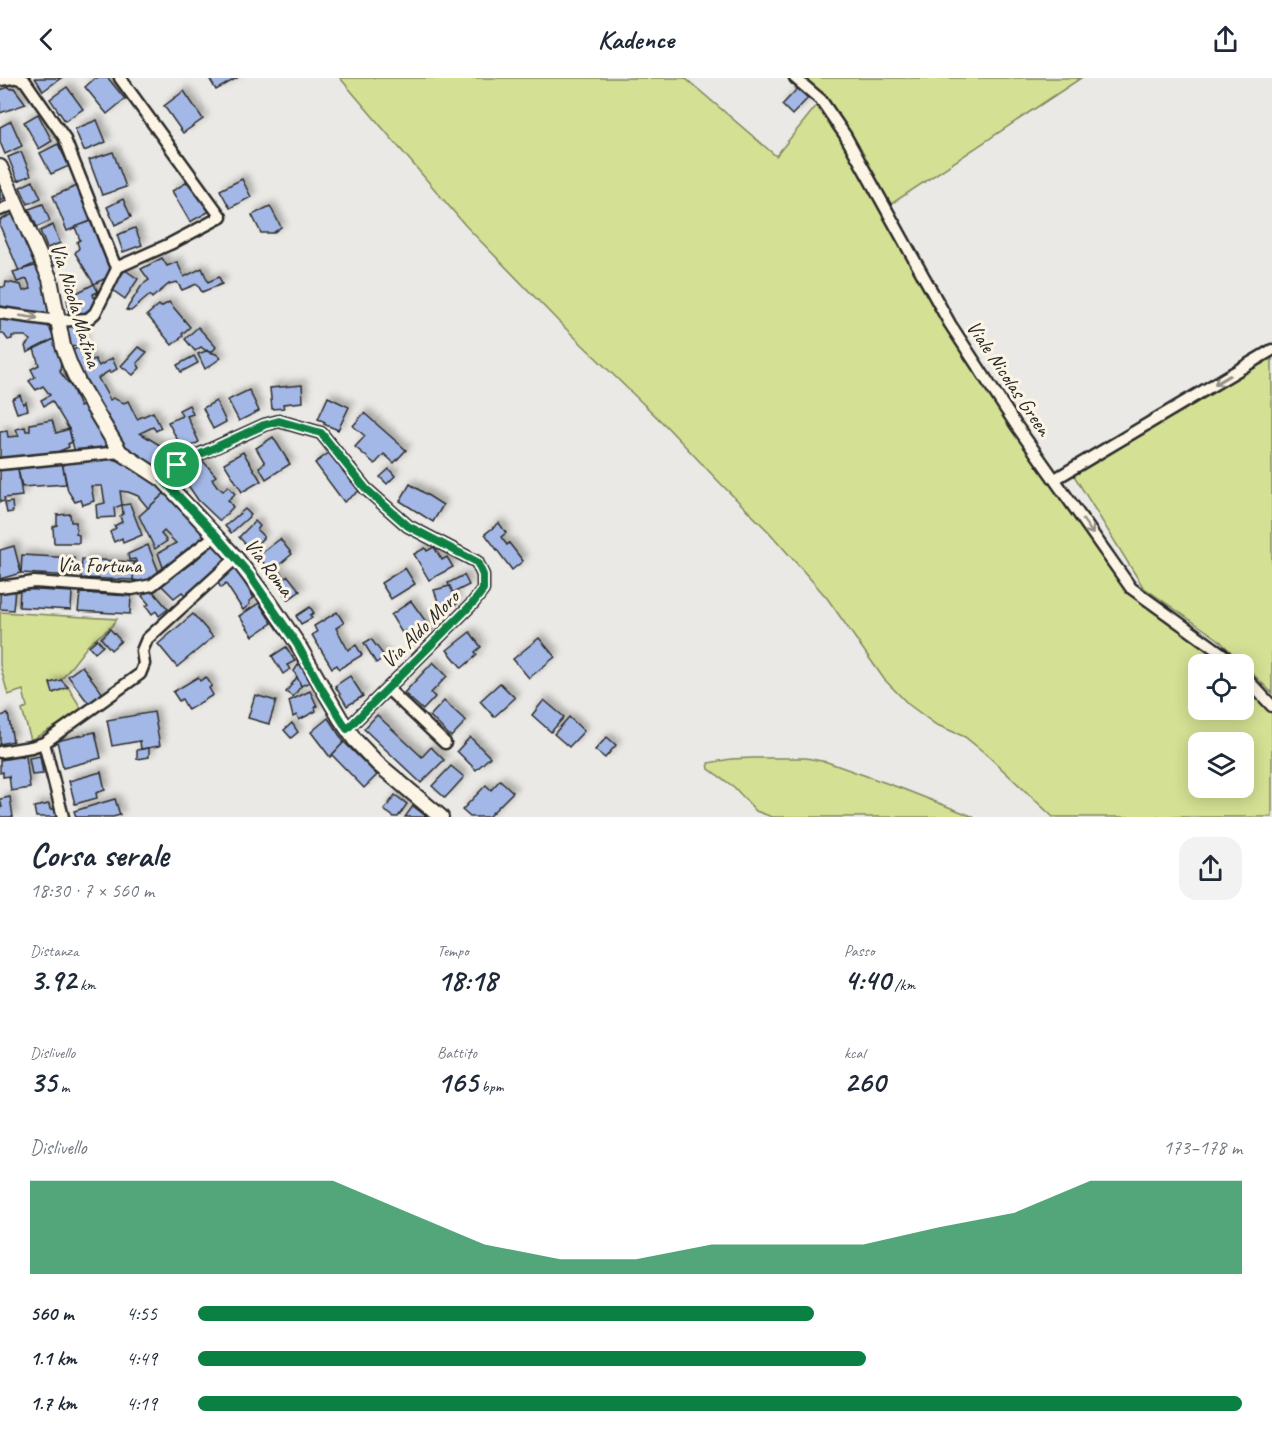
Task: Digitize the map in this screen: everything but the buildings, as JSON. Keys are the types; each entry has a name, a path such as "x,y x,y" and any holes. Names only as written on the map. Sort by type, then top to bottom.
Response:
{"street":[{"path":"0,80 15,78 25,81 64,137 114,263 118,267"},
{"path":"0,313 58,321 88,319 96,313 118,267 170,244 221,217 120,78"},
{"name":"Viale Nicolas Green","path":"795,78 821,100 845,135 950,324 1016,425 1131,588 1222,654"},
{"name":"Via Nicola Matina","path":"0,167 50,279 63,346 70,365 120,452"},
{"path":"0,210 16,203"},
{"path":"1055,479 1272,350"},
{"name":"Via Aldo Moro","path":"163,480 177,465 264,425 279,421 303,427 321,433 366,489 408,526 477,562 483,575 483,590 473,603 347,729"},
{"path":"0,464 120,452"},
{"name":"Via Roma","path":"120,452 163,480 216,535 270,603 355,740 378,764 441,817"},
{"name":"Via Fortuna","path":"0,587 34,582 132,589 152,585 216,535"},
{"path":"0,752 31,747 44,742 140,674 144,664 142,651 147,639 236,558"},
{"path":"1254,687 1272,706"},
{"path":"388,688 445,743"},
{"path":"44,742 63,817"}],"green space":[{"path":"340,78 685,78 776,156 821,100 795,78 1081,78 885,208 950,324 1131,588 1220,654 1188,654 1188,720 1254,720 1254,687 1272,706 1272,817 1053,817 965,737 935,724 908,704 884,679 827,598 769,532 667,427 558,321 465,225"},
{"path":"1272,354 1272,693 1254,675 1254,654 1233,654 1218,639 1143,587 1073,474"},
{"path":"0,612 117,619 112,626 89,644 61,680 50,683 53,693 68,687 83,711 31,740 22,710 27,707 23,690 8,695 0,665"},
{"path":"753,758 806,758 827,762 974,817 772,817 756,811 734,787 709,769 708,763"}],"route":[{"path":"279,421 321,433 366,489 408,526 477,562 483,575 483,590 473,603 347,729 297,644 249,574 216,535 163,480 177,465 264,425 279,421"}]}
